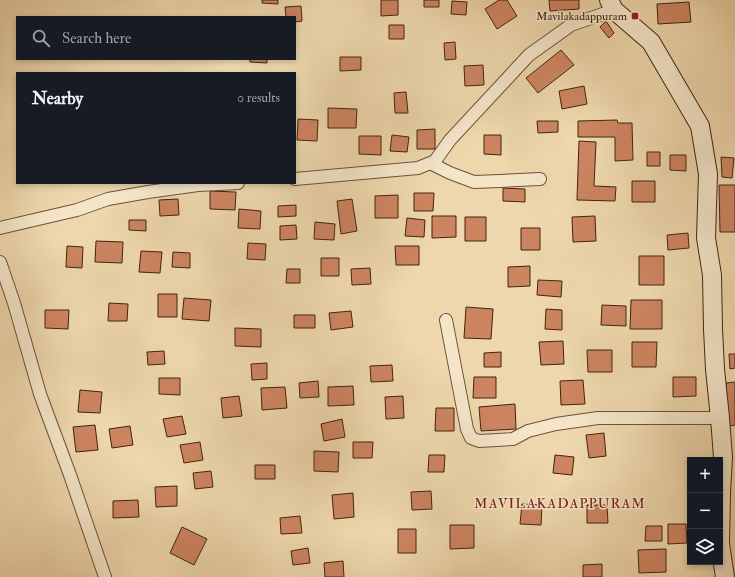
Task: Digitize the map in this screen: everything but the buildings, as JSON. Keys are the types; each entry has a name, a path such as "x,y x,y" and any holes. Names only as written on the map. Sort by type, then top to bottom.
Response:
{"main road":[{"path":"612,5 651,42 700,126 708,174 706,238 712,275 713,329 723,457 720,544 725,577"}],"street":[{"path":"296,179 418,168 435,161 450,140 529,55 571,25 612,5"},
{"path":"430,163 474,182 540,179"},
{"path":"0,228 77,210 108,200 148,192 198,185 218,184"},
{"path":"0,262 14,303 40,394 105,577"},
{"path":"446,320 467,429 471,438 479,441 513,439 528,432 556,424 598,418 720,418"}],"place":[{"name":"Mavilakadappuram","path":"635,16"}],"district":[{"name":"MAVILAKADAPPURAM","path":"560,503"}]}
